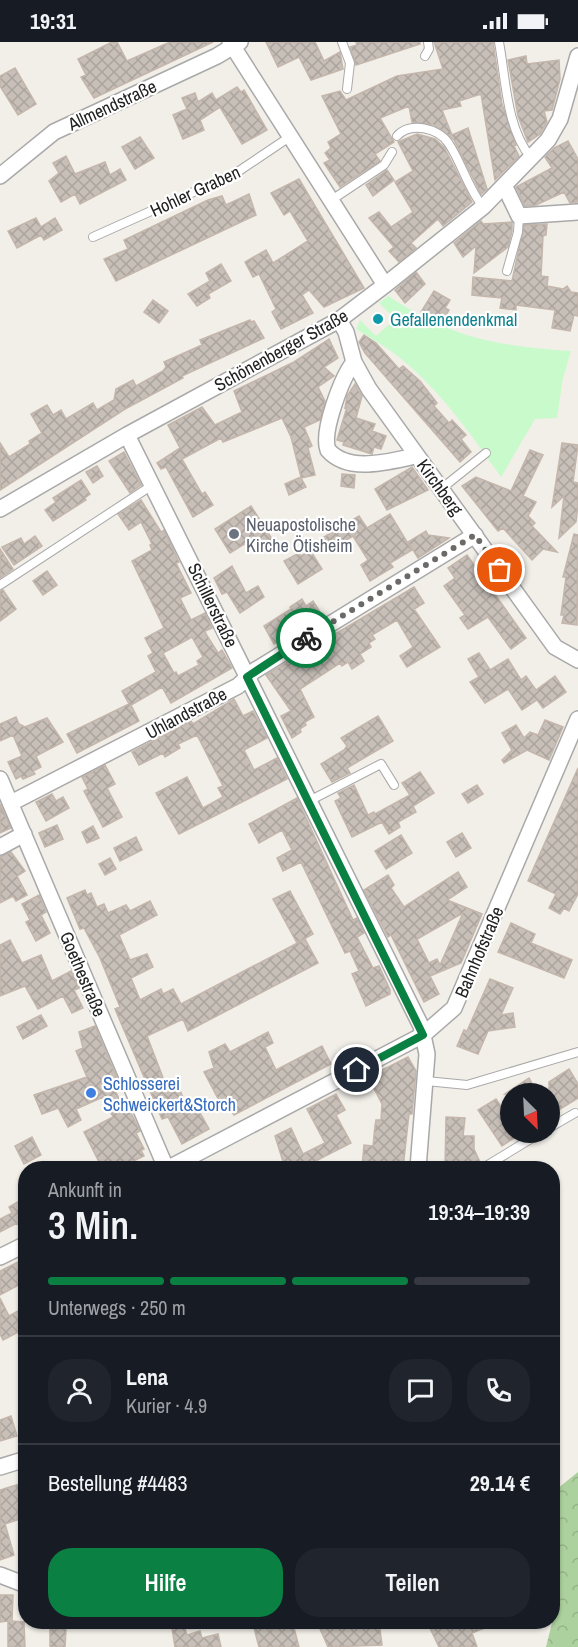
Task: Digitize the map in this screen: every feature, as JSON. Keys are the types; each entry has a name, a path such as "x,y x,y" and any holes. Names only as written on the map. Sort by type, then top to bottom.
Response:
{"street":[{"path":"234,43 330,201 385,285"},
{"name":"Allmendstraße","path":"0,176 54,132 217,56 234,43"},
{"name":"Schönenberger Straße","path":"0,509 127,435 339,320 385,285 483,207 548,140 560,119 575,82 578,56"},
{"path":"505,186 519,216 578,212"},
{"name":"Kirchberg","path":"339,320 346,332 354,362 369,389 416,456 555,647 578,660"},
{"path":"354,362 347,370 327,433 328,450 340,460 353,463 384,462 416,456"},
{"name":"Schillerstraße","path":"127,435 154,484 423,1035 427,1054 419,1161"},
{"name":"Uhlandstraße","path":"11,803 238,686 247,677 475,535"},
{"name":"Bahnhofstraße","path":"181,1161 423,1035 454,1008 577,724"},
{"name":"Goethestraße","path":"0,779 165,1161"},
{"path":"0,847 24,834"},
{"path":"0,1257 18,1248"},
{"path":"0,1467 18,1461"},
{"path":"0,1575 18,1582"}],"lane":[{"path":"342,42 350,63 347,89"},
{"path":"425,56 429,49 428,42"},
{"path":"499,42 514,126 522,147 531,158"},
{"path":"397,136 408,128 420,126 443,138 483,207"},
{"name":"Hohler Graben","path":"93,237 236,173 291,136"},
{"path":"330,201 384,165 392,152"},
{"path":"507,271 518,232 519,216"},
{"path":"441,489 486,453"},
{"path":"0,585 154,484"},
{"path":"308,801 381,764 394,785"},
{"path":"426,1082 468,1085 578,1052"},
{"path":"560,1122 575,1113"},
{"path":"494,1161 524,1143"}],"green space":[{"path":"388,296 433,322 454,331 519,346 571,351 563,378 557,418 535,419 501,477 465,427 425,381 395,354 356,329 360,320 376,336 395,319 379,303"},
{"path":"578,1472 578,1647 546,1647 550,1629 560,1629 560,1487"}],"building":[{"path":"112,42 117,42 127,61 170,42 213,42 94,98 81,77 86,75 78,59"},
{"path":"266,42 315,42 324,61 340,52 343,69 311,80 299,57 278,67"},
{"path":"356,42 420,42 420,44 356,65 350,47 357,45"},
{"path":"434,42 493,42 502,104 519,156 495,180 481,94 459,101 461,106 442,110 452,135 468,128 487,189 481,194 454,140 434,125 412,122 409,106 380,118 394,142 375,154 380,161 340,187 324,163 330,160 325,153 331,148 328,142 341,134 322,96 340,91 346,100 397,76 443,69"},
{"path":"526,56 527,64 559,60 560,79 552,110 544,111 547,122 540,134 528,142 518,116 508,60"},
{"path":"15,68 36,104 18,115 0,86 0,76"},
{"path":"237,87 241,92 244,90 267,130 242,144 220,107 200,120 204,130 183,139 173,115 187,109 182,98 195,93 198,102 212,93 216,100"},
{"path":"417,134 435,139 444,147 472,202 443,226 438,219 411,243 416,248 399,262 389,251 394,247 369,218 379,212 391,227 413,212 395,182 413,171 398,142"},
{"path":"140,137 154,158 135,169 122,147"},
{"path":"568,141 578,159 578,202 570,203 564,192 536,205 525,206 516,187 552,168 545,157 554,148"},
{"path":"66,156 75,174 105,162 110,175 120,169 126,180 80,204 75,194 61,202 49,181 59,173 53,163"},
{"path":"387,170 394,180 373,196 366,185"},
{"path":"299,179 364,288 324,307 309,290 302,295 313,313 281,329 272,312 276,309 259,274 253,277 245,262 266,250 273,263 308,241 290,211 284,215 271,193"},
{"path":"249,194 256,215 116,281 104,259 128,249 124,240 208,200 222,196 226,205"},
{"path":"36,218 41,227 55,218 62,230 44,240 41,235 17,248 8,231"},
{"path":"481,221 483,224 512,222 512,231 508,247 474,273 476,246 463,257 454,243"},
{"path":"547,224 546,235 543,236 541,276 548,277 547,286 563,289 567,286 571,292 578,293 578,316 574,315 570,331 552,328 555,310 516,305 516,310 500,308 502,298 472,295 473,277 512,281 524,225"},
{"path":"221,264 231,281 208,294 210,298 197,306 188,294 210,281 206,273"},
{"path":"416,272 425,284 405,303 395,290"},
{"path":"434,291 450,300 445,308 449,310 441,324 421,312"},
{"path":"153,300 168,311 159,323 144,312"},
{"path":"250,320 254,321 264,338 182,376 183,378 125,409 0,490 0,443 9,457 30,444 29,441 42,433 31,414 47,405 53,415 61,410 66,419 93,403 97,410 114,400 116,389 133,380 136,386 163,371 166,367 164,362 202,345 200,340"},
{"path":"364,335 376,343 399,369 403,366 420,381 437,403 434,406 449,423 452,420 466,435 461,439 471,452 460,462 365,353 359,342"},
{"path":"329,339 338,358 324,367 334,376 318,387 325,401 320,420 304,427 312,446 308,448 315,475 301,478 306,487 289,495 285,484 301,477 291,437 282,418 223,442 221,438 182,459 202,494 205,492 213,505 193,517 166,467 161,469 157,463 180,448 168,425 202,407 215,425 242,412 234,391 294,362"},
{"path":"355,384 362,396 356,418 375,424 372,431 386,436 381,449 374,447 372,454 343,445 344,442 337,440 347,407 345,408 347,396"},
{"path":"562,443 578,445 573,482 578,483 578,505 576,522 559,538 564,496 552,507"},
{"path":"530,450 543,455 523,496 536,502 528,516 535,523 532,526 557,552 543,549 532,560 503,528 498,531 462,486 476,477 511,491"},
{"path":"124,452 141,485 130,493 109,461"},
{"path":"97,466 103,476 93,483 86,472"},
{"path":"412,467 428,490 387,510 375,489"},
{"path":"342,474 355,475 354,488 341,486"},
{"path":"81,480 90,494 85,498 86,500 53,521 45,510 56,502 53,498"},
{"path":"141,500 161,532 164,530 179,562 176,563 191,593 180,598 191,620 205,613 212,628 205,631 206,634 218,653 222,650 232,668 171,703 162,687 131,705 139,721 77,753 67,734 129,704 122,691 156,672 148,656 153,653 145,638 164,628 132,561 152,550 150,545 152,544 141,522 129,530 118,514","holes":["192,637 203,657 197,661 199,665 178,676 163,653"]},
{"name":"Neuapostolische Kirche Ötisheim","path":"251,506 274,542 261,550 254,538 230,553 215,529"},
{"path":"390,514 412,550 390,563 393,567 370,581 361,565 368,560 353,536 326,552 319,540 359,516 367,528"},
{"path":"426,531 428,535 449,538 418,558 408,542"},
{"path":"574,534 578,535 577,625 562,623 564,615 561,615 566,577 563,577"},
{"path":"35,536 42,546 14,565 2,547 21,538 24,544"},
{"path":"0,549 13,569 0,578"},
{"path":"310,550 322,569 298,584 284,561 299,553 301,556"},
{"path":"467,555 526,638 511,649 488,617 468,629 460,618 465,615 444,586 455,578 448,568"},
{"path":"232,566 246,593 258,586 264,597 240,613 227,592 222,594 214,578"},
{"path":"47,571 57,585 43,595 33,581"},
{"path":"414,587 424,603 414,609 440,647 407,667 400,656 413,647 397,620 372,635 375,639 369,643 371,647 360,654 364,661 352,669 348,662 342,666 340,663 300,689 314,717 305,722 306,725 300,729 301,732 292,738 281,716 291,711 266,675"},
{"path":"3,590 16,609 0,621 0,591"},
{"path":"302,599 306,606 313,601 322,615 274,644 264,626"},
{"path":"479,653 490,670 508,659 521,680 526,676 536,690 555,676 566,692 543,708 537,700 522,710 508,689 485,703 470,682 479,677 468,659"},
{"path":"234,699 243,716 253,711 267,738 244,750 254,770 277,758 287,779 179,834 156,793 187,777 203,808 223,797 218,788 223,786 197,735 178,744 180,748 165,757 163,753 139,765 132,752 191,721 193,724"},
{"path":"378,716 393,741 347,768 350,773 332,782 321,764 344,750 347,746 341,738"},
{"path":"16,717 19,724 25,727 47,718 63,742 36,756 41,767 33,771 35,774 23,779 21,776 16,779 8,762 22,756 13,735 0,741 0,724"},
{"path":"545,720 563,727 549,760 527,750 504,763 502,760 512,750 502,733 516,725 524,738 530,732 538,735"},
{"path":"105,765 115,784 107,788 122,817 103,827 84,791 88,789 82,777"},
{"path":"578,768 578,894 569,911 564,908 560,914 549,908 556,894 528,881"},
{"path":"420,772 434,793 413,806 416,812 398,822 400,827 389,834 382,822 352,837 335,801 341,798 338,793 354,785 368,815 374,812 375,814 410,795 402,783"},
{"path":"477,785 483,794 468,803 462,794"},
{"path":"52,794 56,801 63,797 69,808 46,821 36,802"},
{"path":"297,798 353,920 357,918 364,933 357,937 373,968 379,966 390,990 390,994 366,1006 352,974 359,971 350,951 345,953 301,862 283,871 277,858 292,850 282,830 259,843 249,824"},
{"path":"0,804 11,828 0,833"},
{"path":"57,825 63,839 45,847 39,833"},
{"path":"93,826 99,838 87,843 82,832"},
{"path":"462,833 471,848 456,857 447,842"},
{"path":"401,835 412,853 386,869 375,851"},
{"path":"136,837 142,850 120,861 114,848"},
{"path":"11,852 25,871 17,876 27,895 16,901 13,896 0,903 0,857"},
{"path":"110,858 116,869 105,875 99,864"},
{"path":"458,872 467,887 447,900 482,914 461,963 430,976 439,994 424,1002 391,935 388,937 364,890 388,875 394,885 391,888 404,907","holes":["463,913 440,965 437,959 429,963 417,939"]},
{"path":"85,890 87,895 91,893 97,907 104,904 108,913 126,905 130,911 150,901 157,915 119,935 130,960 147,954 153,967 131,978 140,1000 161,989 163,994 173,989 181,1004 305,939 318,963 188,1031 183,1019 147,1036 167,1088 177,1084 191,1115 199,1111 209,1129 182,1144 168,1117 162,1119 115,1009 120,1007 100,958 84,928 80,929 67,898"},
{"path":"290,891 313,934 297,943 273,899"},
{"path":"39,895 46,912 41,915 50,933 36,941 26,922 30,920 22,904"},
{"path":"511,923 535,934 531,943 572,960 564,978 498,952"},
{"path":"10,940 22,963 41,955 52,981 71,971 79,988 74,990 83,1008 72,1013 63,996 38,1009 25,986 0,996 0,945"},
{"path":"490,979 513,988 501,1015 513,1013 515,1027 488,1031 478,1054 457,1046 464,1030 467,1031"},
{"path":"41,1015 47,1026 23,1039 17,1027"},
{"path":"95,1026 119,1083 113,1086 125,1111 129,1109 140,1131 136,1133 144,1149 141,1150 144,1156 134,1161 98,1161 84,1132 113,1117 103,1097 76,1109 81,1120 68,1127 58,1108 42,1114 34,1095 87,1077 76,1051 83,1048 79,1032"},
{"path":"268,1032 273,1043 265,1047 276,1070 322,1046 331,1064 234,1115 228,1105 223,1108 204,1072 214,1068 209,1052 225,1044 230,1052"},
{"path":"408,1057 416,1071 412,1114 409,1114 404,1161 363,1161 364,1145 373,1146 376,1120 381,1120 382,1104 368,1077"},
{"path":"569,1069 578,1084 578,1098 560,1109 560,1083 549,1082"},
{"path":"529,1078 532,1083 522,1083"},
{"path":"336,1094 345,1110 336,1115 351,1143 316,1161 283,1161 275,1136 291,1128 303,1154 325,1143 307,1109"},
{"path":"496,1099 500,1105 500,1143 478,1110"},
{"path":"446,1117 465,1118 463,1136 474,1136 474,1149 480,1161 445,1161"},
{"path":"32,1137 41,1155 30,1161 22,1161 15,1146"},
{"path":"18,1202 18,1224 0,1232 0,1219 12,1213 9,1207"},
{"path":"18,1262 18,1286 0,1295 0,1271"},
{"path":"0,1298 9,1316 18,1311 18,1332 3,1340 0,1334"},
{"path":"11,1416 17,1436 0,1441 0,1420"},
{"path":"18,1484 18,1520 5,1524 14,1555 0,1560 0,1490"},
{"path":"0,1595 13,1595 12,1621 18,1622 18,1629 24,1629 25,1647 8,1647 8,1621 0,1622"},
{"path":"50,1629 66,1629 65,1647 50,1647"},
{"path":"172,1629 185,1629 187,1635 200,1631 202,1638 218,1634 221,1647 175,1647"},
{"path":"254,1629 294,1629 299,1647 259,1647"},
{"path":"320,1629 380,1629 382,1645 328,1647"},
{"path":"430,1629 482,1629 472,1633 477,1647 439,1647"}],"way so far":[{"path":"306,638 475,535 500,570"}],"place":[{"name":"Gefallenendenkmal","path":"378,319"},
{"name":"Neuapostolische Kirche Ötisheim","path":"234,534"},
{"name":"Schlosserei Schweickert&Storch","path":"91,1093"}],"route":[{"path":"306,638 254,670 247,677 368,924 421,1026 423,1035 357,1070"}]}
